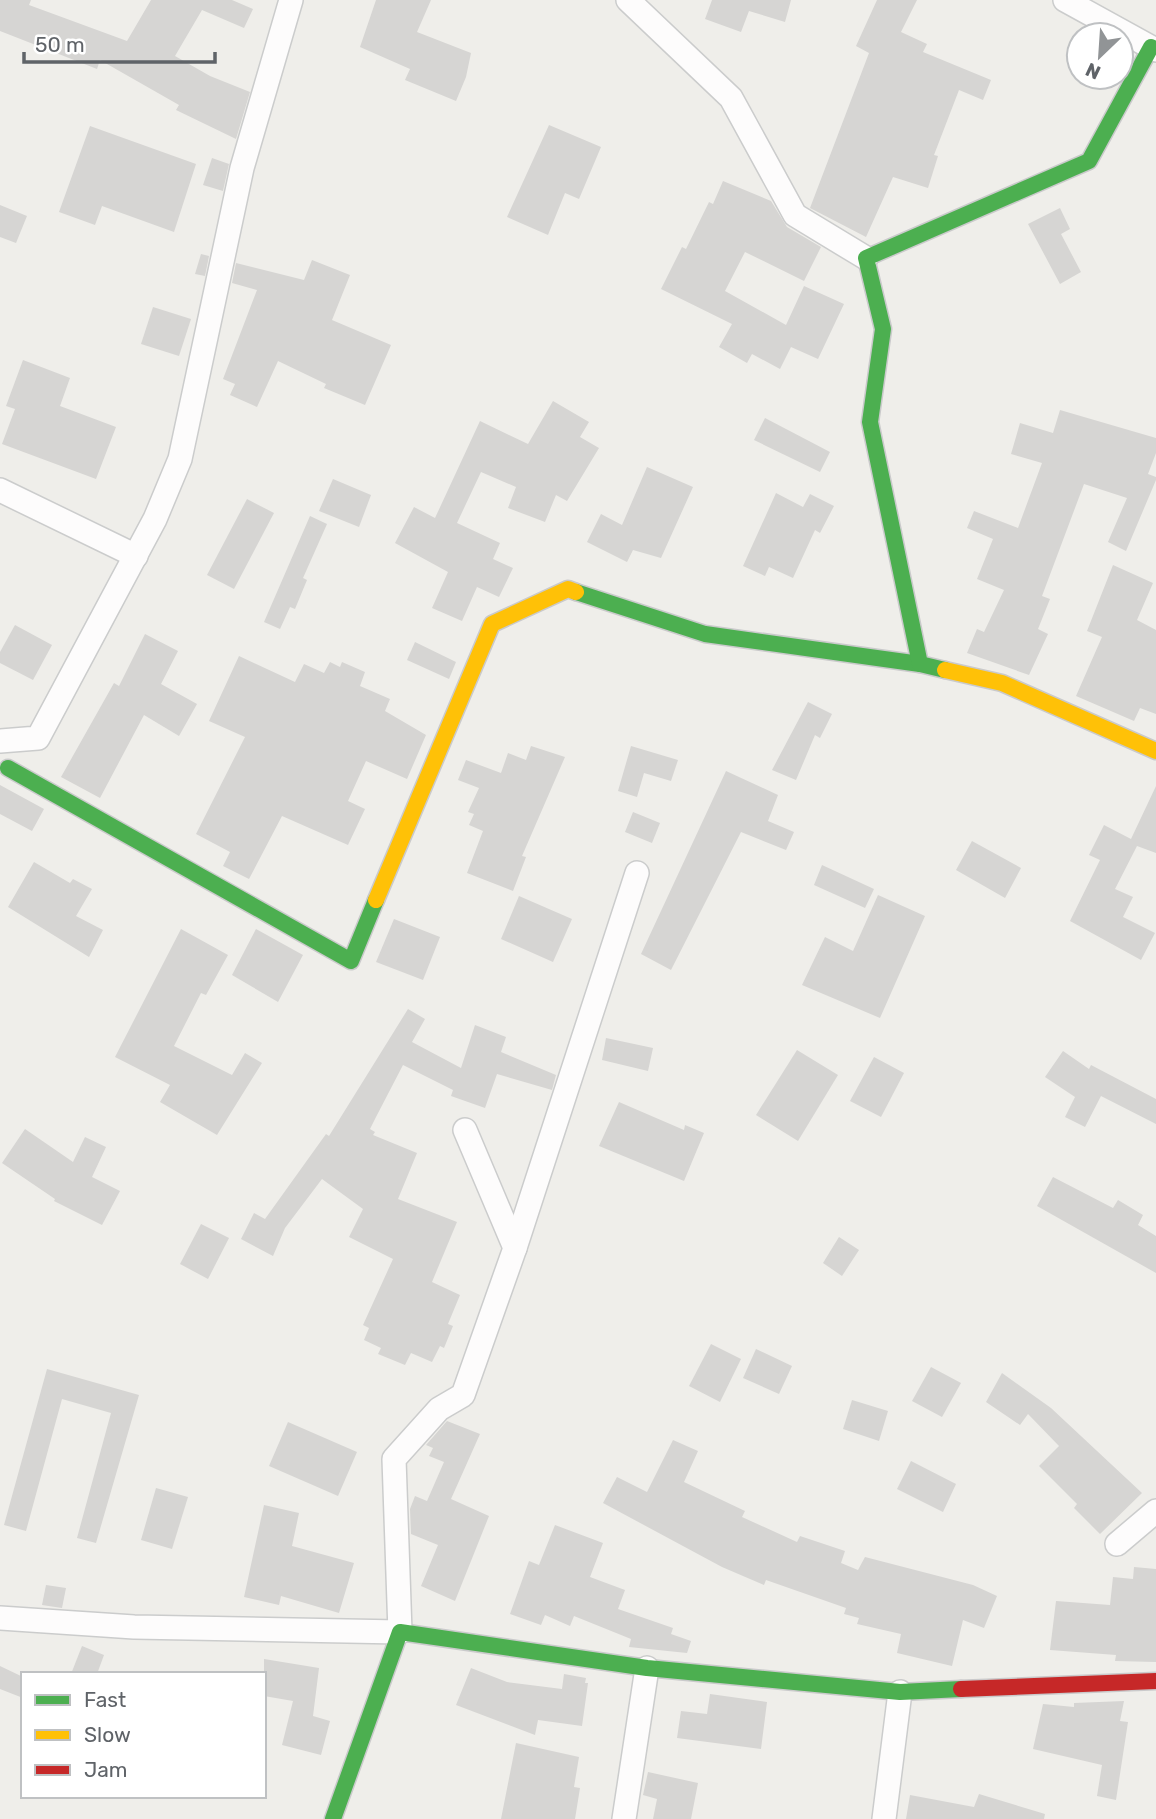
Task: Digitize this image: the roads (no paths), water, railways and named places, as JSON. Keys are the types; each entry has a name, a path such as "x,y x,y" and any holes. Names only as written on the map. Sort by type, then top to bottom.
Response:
{"street":[{"path":"0,741 38,738 155,519 180,459 242,168 291,0"},
{"path":"628,0 731,97 795,215 866,258 883,329 870,422 920,664"},
{"path":"866,258 1089,160 1153,49 1065,0"},
{"path":"0,490 136,556"},
{"path":"8,768 351,961 492,624 568,589 705,634 920,664 1002,683 1156,751"},
{"path":"333,1819 400,1632 394,1459 439,1409 463,1395 515,1248 637,873"},
{"path":"465,1130 515,1248"},
{"path":"1117,1544 1156,1511"},
{"path":"0,1619 134,1627 400,1632 647,1668 900,1692 1156,1681"},
{"path":"624,1819 647,1668"},
{"path":"884,1819 900,1692"}]}
